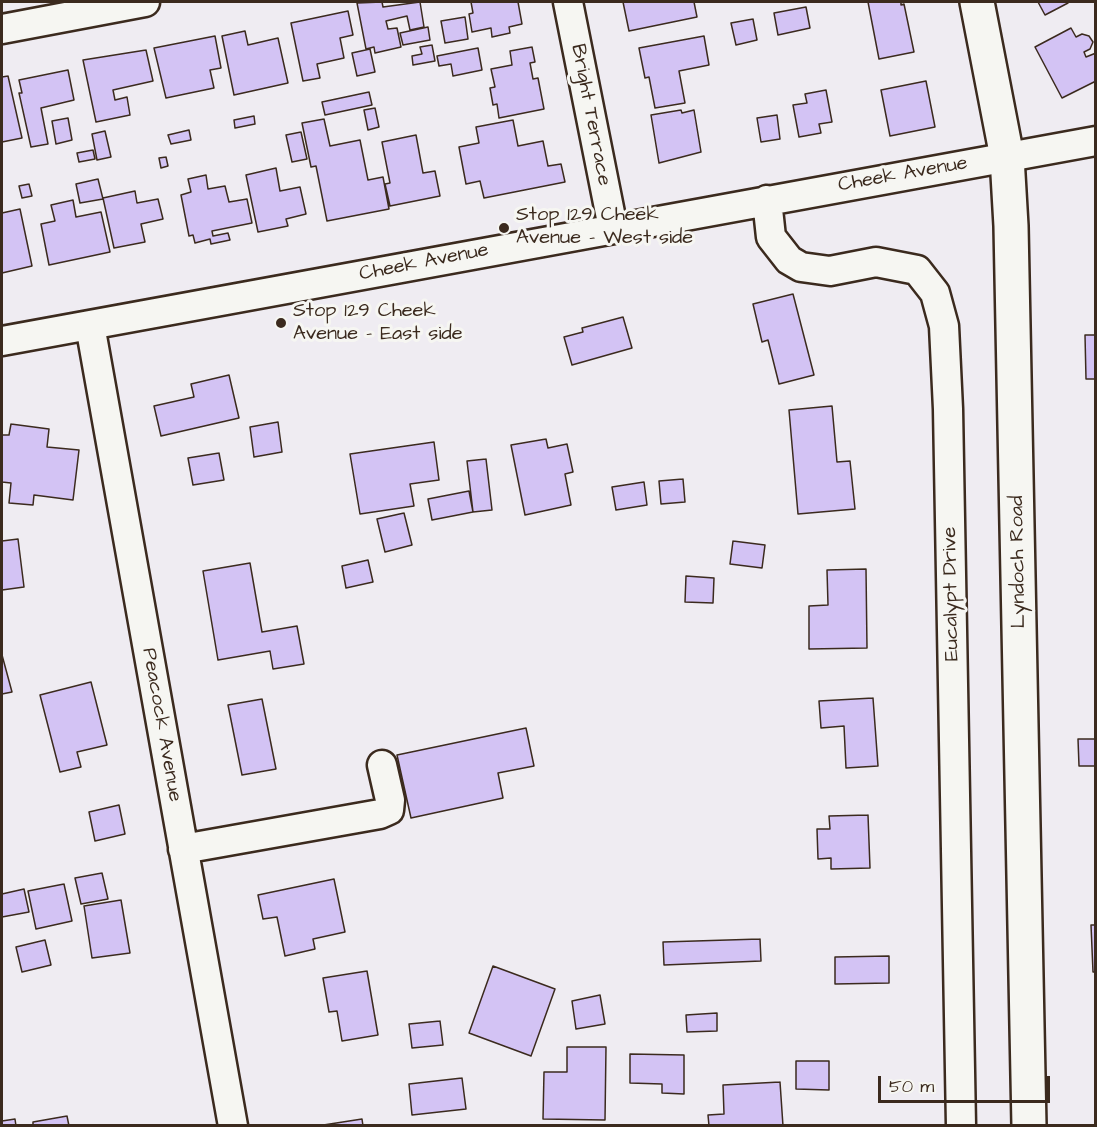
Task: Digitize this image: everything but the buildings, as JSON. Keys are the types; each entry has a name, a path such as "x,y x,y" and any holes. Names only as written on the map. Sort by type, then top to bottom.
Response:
{"main road":[{"name":"Lyndoch Road","path":"977,2 1006,157 1015,319 1029,1125"}],"street":[{"path":"2,29 83,7 145,2"},
{"name":"Bright Terrace","path":"568,2 613,228"},
{"name":"Cheek Avenue","path":"2,341 1095,141"},
{"name":"Eucalypt Drive","path":"767,200 771,237 789,260 801,267 830,271 876,262 917,270 935,293 944,326 948,409 961,1125"},
{"name":"Peacock Avenue","path":"90,325 233,1125"},
{"path":"183,849 380,814 389,810 390,800 382,765"}],"place":[{"name":"Stop 129 Cheek Avenue - West side","path":"504,228"},
{"name":"Stop 129 Cheek Avenue - East side","path":"281,323"}]}
